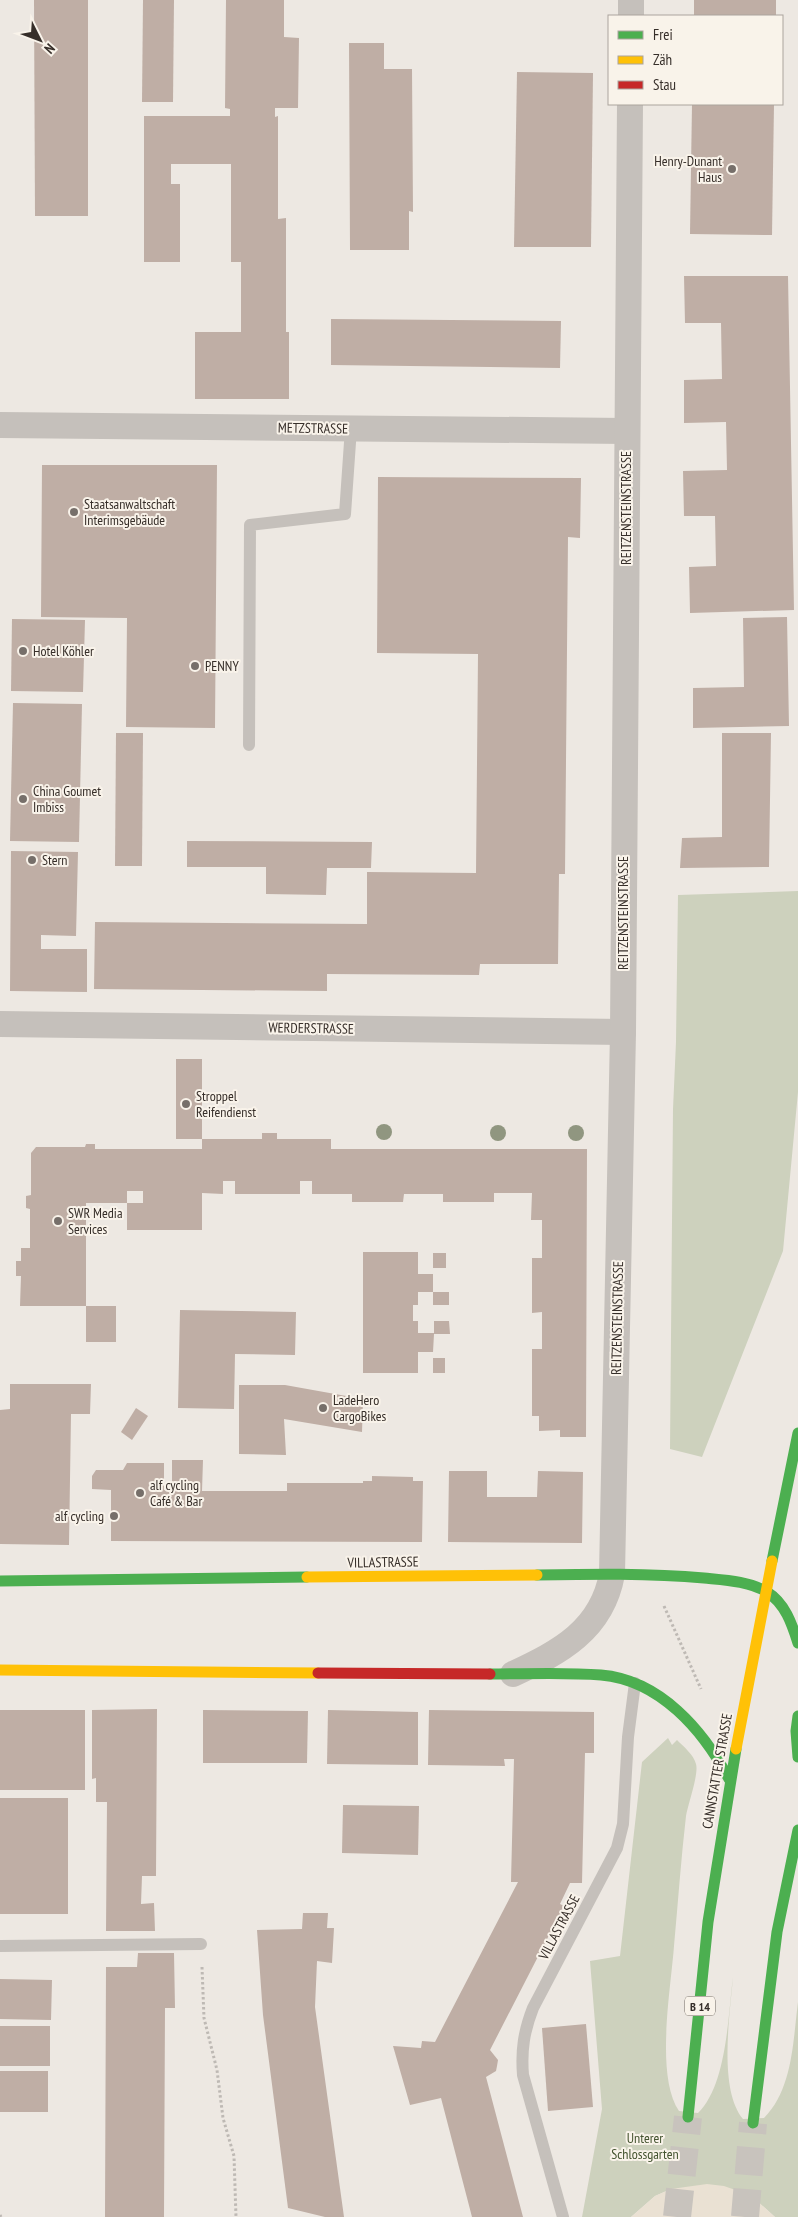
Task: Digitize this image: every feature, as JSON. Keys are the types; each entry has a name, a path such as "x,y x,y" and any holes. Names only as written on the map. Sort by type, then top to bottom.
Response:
{"street":[{"path":"631,0 631,15"},
{"name":"REITZENSTEINSTRASSE","path":"513,1674 545,1659 568,1644 585,1629 608,1594 612,1574 623,1032 626,430 630,105"},
{"name":"METZSTRASSE","path":"0,425 626,430"},
{"name":"WERDERSTRASSE","path":"0,1024 623,1032"},
{"name":"CANNSTATTER STRASSE","path":"688,2116 711,1896 730,1779 765,1590 798,1433"},
{"name":"VILLASTRASSE","path":"0,1581 612,1574 726,1581 765,1590"},
{"path":"765,1590 777,1600 788,1615 798,1643"},
{"path":"0,1670 602,1675 635,1682 680,1712 706,1740 730,1779"},
{"path":"798,1716 796,1746 798,1757"},
{"path":"753,2123 777,1932 798,1830"}],"lane":[{"path":"249,745 250,524 345,514 351,428"},
{"name":"VILLASTRASSE","path":"563,2217 523,2075 521,2052 525,2029 533,2008 617,1848 623,1824 628,1737 635,1682"},
{"path":"0,1946 201,1944"}],"path":[{"path":"651,1576 702,1691 680,1712"},
{"path":"201,1944 204,2018 217,2070 223,2118 234,2156 236,2217"}],"green space":[{"path":"798,891 798,1092 783,1251 702,1457 670,1449 673,1109 678,895"},
{"name":"Unterer Schlossgarten","path":"668,1738 672,1745 677,1740 688,1751 695,1761 697,1769 686,1816 666,2031 668,2076 672,2096 679,2111 698,2113 708,2101 715,2085 724,2049 733,1977 728,2030 730,2089 735,2106 743,2119 764,2118 774,2106 786,2079 793,2048 798,2002 798,2217 775,2217 756,2200 741,2192 671,2189 655,2196 631,2217 582,2217 602,2109 590,1961 620,1956 642,1762"}],"shaded area":[{"path":"707,2184 724,2186 741,2192 756,2200 775,2217 631,2217 655,2196 671,2189"}],"building":[{"path":"34,0 88,0 88,216 35,216"},
{"path":"143,0 174,0 173,102 142,102"},
{"path":"226,0 284,0 284,37 299,38 298,108 275,108 275,117 278,116 278,219 286,218 286,332 289,332 289,399 195,399 195,332 241,332 241,262 231,262 231,164 171,164 171,184 180,184 180,262 144,262 144,116 230,116 230,109 225,108"},
{"path":"694,0 776,0 776,15 694,15"},
{"path":"349,43 384,43 384,69 412,69 413,212 409,211 409,250 350,250"},
{"path":"517,72 593,73 591,247 514,247"},
{"name":"Henry-Dunant Haus","path":"692,105 774,105 772,235 690,234"},
{"path":"684,276 788,276 794,610 690,613 689,567 716,566 715,516 684,516 683,471 727,470 726,422 684,423 684,380 722,379 721,323 685,323"},
{"path":"331,319 561,321 560,368 331,365"},
{"path":"42,465 217,465 215,728 126,727 127,618 41,617"},
{"path":"378,477 581,478 580,538 568,537 565,874 559,874 558,964 480,964 479,975 327,974 327,991 94,989 95,922 367,924 367,872 476,873 478,654 377,653"},
{"path":"787,617 789,726 693,728 693,688 744,687 743,618"},
{"path":"12,619 85,620 83,692 11,691"},
{"path":"13,703 82,704 79,842 10,841"},
{"path":"116,733 143,733 142,866 115,866"},
{"path":"722,733 771,733 769,867 680,868 682,838 722,837"},
{"path":"187,841 372,842 371,868 327,868 326,895 266,894 266,867 187,867"},
{"path":"11,851 78,852 76,936 41,935 41,949 87,949 87,992 10,991"},
{"path":"176,1059 202,1059 202,1139 176,1139"},
{"path":"262,1133 277,1133 277,1139 331,1139 331,1149 587,1149 586,1437 560,1437 560,1430 539,1431 539,1416 532,1416 532,1349 542,1349 542,1312 532,1313 532,1258 542,1258 542,1220 531,1220 532,1193 494,1193 494,1202 443,1202 443,1194 404,1194 403,1202 352,1202 352,1194 312,1194 312,1181 300,1181 300,1194 235,1194 235,1181 223,1181 223,1194 202,1193 202,1230 127,1230 127,1203 86,1203 86,1306 20,1306 21,1276 16,1276 16,1261 21,1261 21,1248 30,1248 30,1209 26,1208 26,1196 31,1195 31,1153 36,1147 85,1147 86,1144 95,1144 95,1149 202,1149 202,1139 262,1139","holes":["127,1191 143,1191 143,1203 127,1203"]},
{"path":"363,1252 418,1252 418,1274 433,1274 433,1292 418,1292 418,1305 413,1305 413,1321 418,1321 418,1333 434,1333 434,1321 449,1321 450,1334 434,1334 433,1352 418,1352 418,1373 363,1373"},
{"path":"433,1253 446,1253 446,1268 433,1268"},
{"path":"433,1292 449,1292 449,1305 433,1305"},
{"path":"86,1306 116,1306 116,1342 86,1342"},
{"path":"180,1310 296,1312 295,1355 235,1354 234,1409 178,1408"},
{"path":"433,1358 445,1358 445,1373 433,1373"},
{"path":"10,1384 91,1384 90,1414 71,1414 69,1545 0,1544 0,1410 10,1409"},
{"path":"239,1385 285,1385 363,1399 362,1432 284,1419 286,1455 239,1454"},
{"path":"136,1408 148,1416 132,1440 121,1432"},
{"path":"172,1460 203,1460 202,1491 287,1491 287,1483 363,1483 363,1481 372,1481 372,1476 413,1477 413,1481 423,1481 422,1542 111,1541 111,1490 92,1489 92,1476 96,1470 123,1470 127,1463 164,1463 164,1490 172,1490"},
{"path":"449,1471 487,1471 487,1497 537,1497 538,1471 583,1472 582,1543 448,1542"},
{"path":"157,1709 156,1876 142,1876 141,1904 154,1903 155,1931 106,1931 107,1802 96,1802 96,1778 92,1779 92,1710"},
{"path":"0,1710 85,1710 85,1790 0,1790"},
{"path":"203,1710 308,1711 307,1763 203,1763"},
{"path":"328,1710 418,1712 418,1765 327,1764"},
{"path":"429,1710 594,1712 594,1753 585,1753 582,1883 570,1883 560,1904 564,1906 490,2050 498,2060 496,2071 486,2077 523,2217 472,2217 441,2098 410,2105 393,2046 421,2048 422,2041 435,2042 518,1882 511,1882 514,1759 504,1759 505,1766 428,1765"},
{"path":"0,1798 68,1798 68,1914 0,1914"},
{"path":"343,1805 419,1806 418,1855 342,1853"},
{"path":"303,1913 328,1913 327,1928 334,1928 332,1963 317,1961 315,2007 344,2217 325,2217 288,2208 263,2015 257,1930 302,1929"},
{"path":"138,1953 174,1953 175,2008 165,2008 164,2217 105,2217 106,1967 137,1967"},
{"path":"0,1979 52,1980 51,2020 0,2019"},
{"path":"586,2024 593,2107 548,2111 542,2028"},
{"path":"0,2026 50,2026 50,2066 0,2066"},
{"path":"0,2071 48,2071 48,2112 0,2112"}],"tunnel":[{"path":"677,2217 688,2117"},
{"path":"745,2217 753,2123"}],"traffic: fast":[{"path":"772,1561 798,1433"},
{"path":"537,1575 662,1575 720,1579 752,1585 767,1592 779,1602 790,1621 798,1643"},
{"path":"0,1581 307,1577"},
{"path":"490,1674 559,1673 601,1675 622,1679 642,1686 661,1697 693,1726 729,1779"},
{"path":"798,1716 796,1731 798,1757"},
{"path":"688,2117 708,1922 736,1749"},
{"path":"753,2123 777,1932 798,1830"}],"traffic: slow":[{"path":"736,1749 772,1561"},
{"path":"307,1577 537,1575"},
{"path":"0,1670 318,1673"}],"traffic: jam":[{"path":"318,1673 490,1674"}],"place":[{"name":"Henry-Dunant Haus","path":"732,169"},
{"name":"Staatsanwaltschaft Interimsgebäude","path":"74,512"},
{"name":"Hotel Köhler","path":"23,651"},
{"name":"PENNY","path":"195,666"},
{"name":"China Goumet Imbiss","path":"23,799"},
{"name":"Stern","path":"32,860"},
{"name":"Stroppel Reifendienst","path":"186,1104"},
{"name":"SWR Media Services","path":"58,1221"},
{"name":"LadeHero CargoBikes","path":"323,1408"},
{"name":"alf cycling Café & Bar","path":"140,1493"},
{"name":"alf cycling","path":"114,1516"}]}
